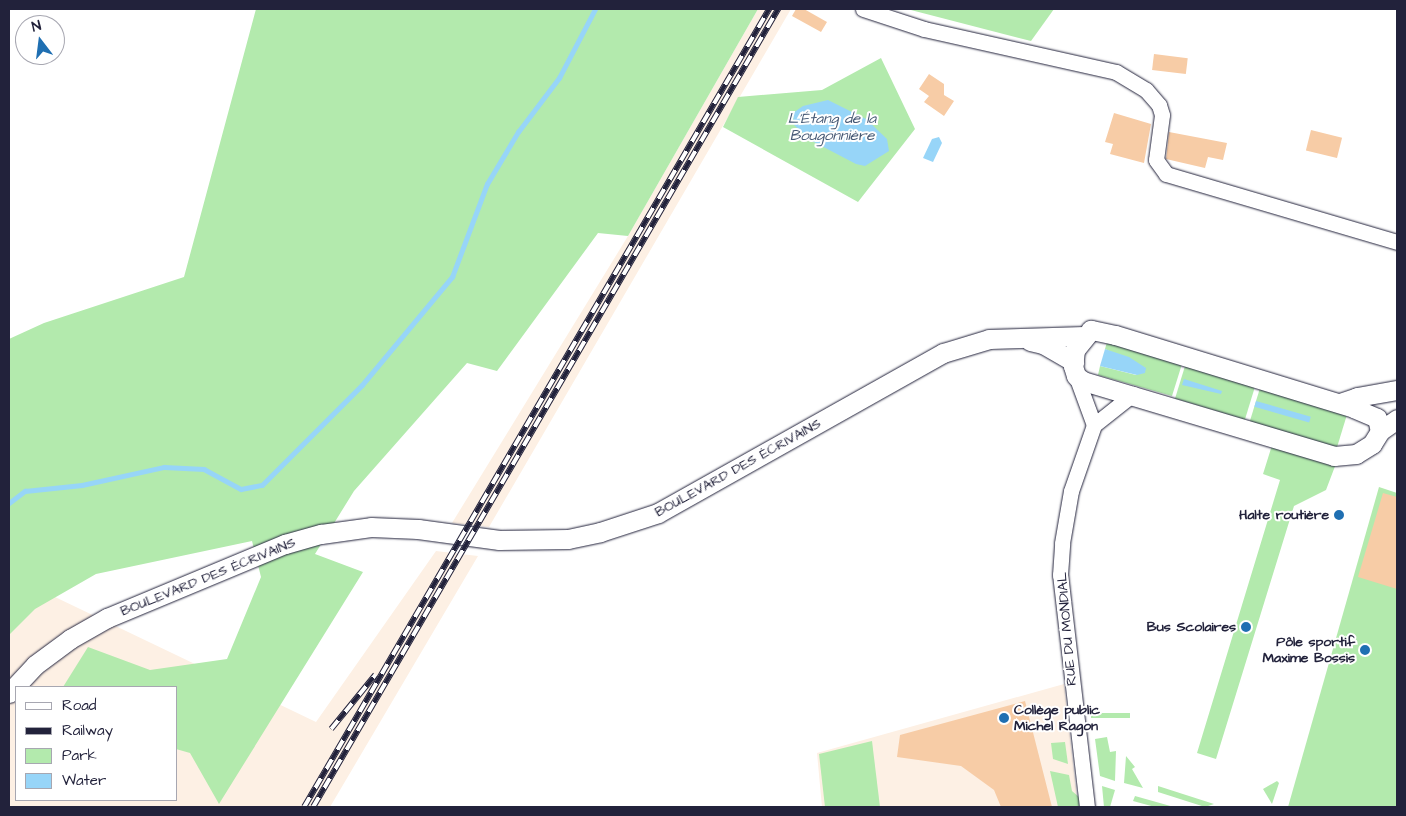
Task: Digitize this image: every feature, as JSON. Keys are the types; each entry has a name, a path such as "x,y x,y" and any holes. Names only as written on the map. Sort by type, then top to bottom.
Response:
{"main road":[{"path":"1075,369 1075,350 1084,336 1092,330 1115,335 1340,403 1377,418 1380,431"},
{"path":"1016,338 1084,336"},
{"path":"1016,338 1043,344 1075,369 1083,381 1133,394 1334,456 1356,454 1372,444 1380,431 1397,419"},
{"name":"BOULEVARD DES ÉCRIVAINS","path":"17,686 36,666 70,639 106,618 285,544 321,534 371,527 418,529 507,540 568,538 600,532 658,513 944,353 971,343 1016,338"},
{"path":"1340,403 1357,397 1397,390"}],"street":[{"path":"863,9 933,32 1102,66 1116,72 1146,90 1159,105 1162,115 1156,160 1166,174 1397,242"},
{"path":"1075,369 1094,425 1133,394"},
{"name":"RUE DU MONDIAL","path":"1087,807 1060,575 1071,491 1094,425"}],"shaded area":[{"path":"758,9 791,9 489,527 452,523 628,236"},
{"path":"436,551 478,556 330,807 9,807 9,567 55,597 316,722"},
{"name":"Collège public Michel Ragon","path":"1064,684 1078,807 822,807 817,753"}],"green space":[{"path":"256,9 758,9 628,236 598,233 497,371 467,363 354,491 315,554 363,572 219,804 190,753 178,750 178,686 64,686 88,647 150,670 227,659 261,577 252,541 96,574 35,609 9,635 9,339 44,323 184,277"},
{"path":"907,9 1054,9 1031,41"},
{"path":"881,58 915,129 858,202 723,127 738,97 822,90"},
{"path":"1107,342 1182,364 1172,396 1098,375 1100,366 1136,375 1145,368 1105,349"},
{"path":"1185,366 1255,387 1245,420 1175,399"},
{"path":"1260,388 1347,415 1337,448 1250,421"},
{"path":"1273,442 1337,461 1326,490 1294,506 1216,759 1197,753 1280,480 1263,474"},
{"name":"Pôle sportif Maxime Bossis","path":"1379,487 1397,493 1397,807 1288,807"},
{"path":"1091,713 1130,713 1130,718 1091,718"},
{"path":"1107,737 1110,752 1116,751 1115,781 1100,776 1095,739"},
{"path":"872,741 880,807 825,807 819,754"},
{"path":"1065,742 1068,764 1053,759 1051,743"},
{"path":"1126,756 1135,767 1132,769 1143,788 1124,783"},
{"path":"1050,771 1069,775 1072,791 1079,797 1080,807 1058,807"},
{"path":"1277,781 1279,783 1272,804 1263,789"},
{"path":"1102,786 1115,790 1110,807 1104,807"},
{"path":"1158,786 1214,804 1205,807 1158,792"},
{"path":"1135,796 1174,807 1155,807 1133,801"}],"water":[{"name":"L'Étang de la Bougonnière","path":"828,100 866,119 887,139 889,151 865,166 856,164 812,141 794,125 793,113 803,106"},
{"path":"939,137 942,143 933,162 923,158 932,139"},
{"path":"1105,349 1129,357 1146,368 1145,373 1137,375 1100,366"},
{"path":"1184,379 1222,391 1221,394 1182,385"},
{"path":"1256,401 1311,417 1309,422 1254,407"}],"building":[{"path":"796,9 804,9 827,22 821,32 792,16"},
{"path":"1154,54 1188,58 1186,74 1152,70"},
{"path":"929,74 944,84 944,95 954,101 944,116 924,102 929,96 919,89"},
{"path":"1114,113 1151,124 1144,163 1110,154 1113,144 1105,142"},
{"path":"1311,130 1342,138 1337,158 1306,150"},
{"path":"1169,132 1227,143 1223,160 1208,157 1205,168 1166,159"},
{"path":"1383,493 1397,497 1397,589 1358,577"},
{"path":"1025,701 1052,807 1001,807 994,790 961,766 897,757 900,735"}],"waterway":[{"path":"9,503 25,491 82,485 164,467 204,469 241,489 262,485 362,385 452,277 487,184 518,132 559,78 595,9"}],"railway":[{"path":"304,807 769,9"},
{"path":"313,807 778,9"},
{"path":"331,729 375,675"}],"place":[{"name":"Halte routière","path":"1339,515"},
{"name":"Bus Scolaires","path":"1246,627"},
{"name":"Pôle sportif Maxime Bossis","path":"1365,650"},
{"name":"Collège public Michel Ragon","path":"1004,718"}]}
